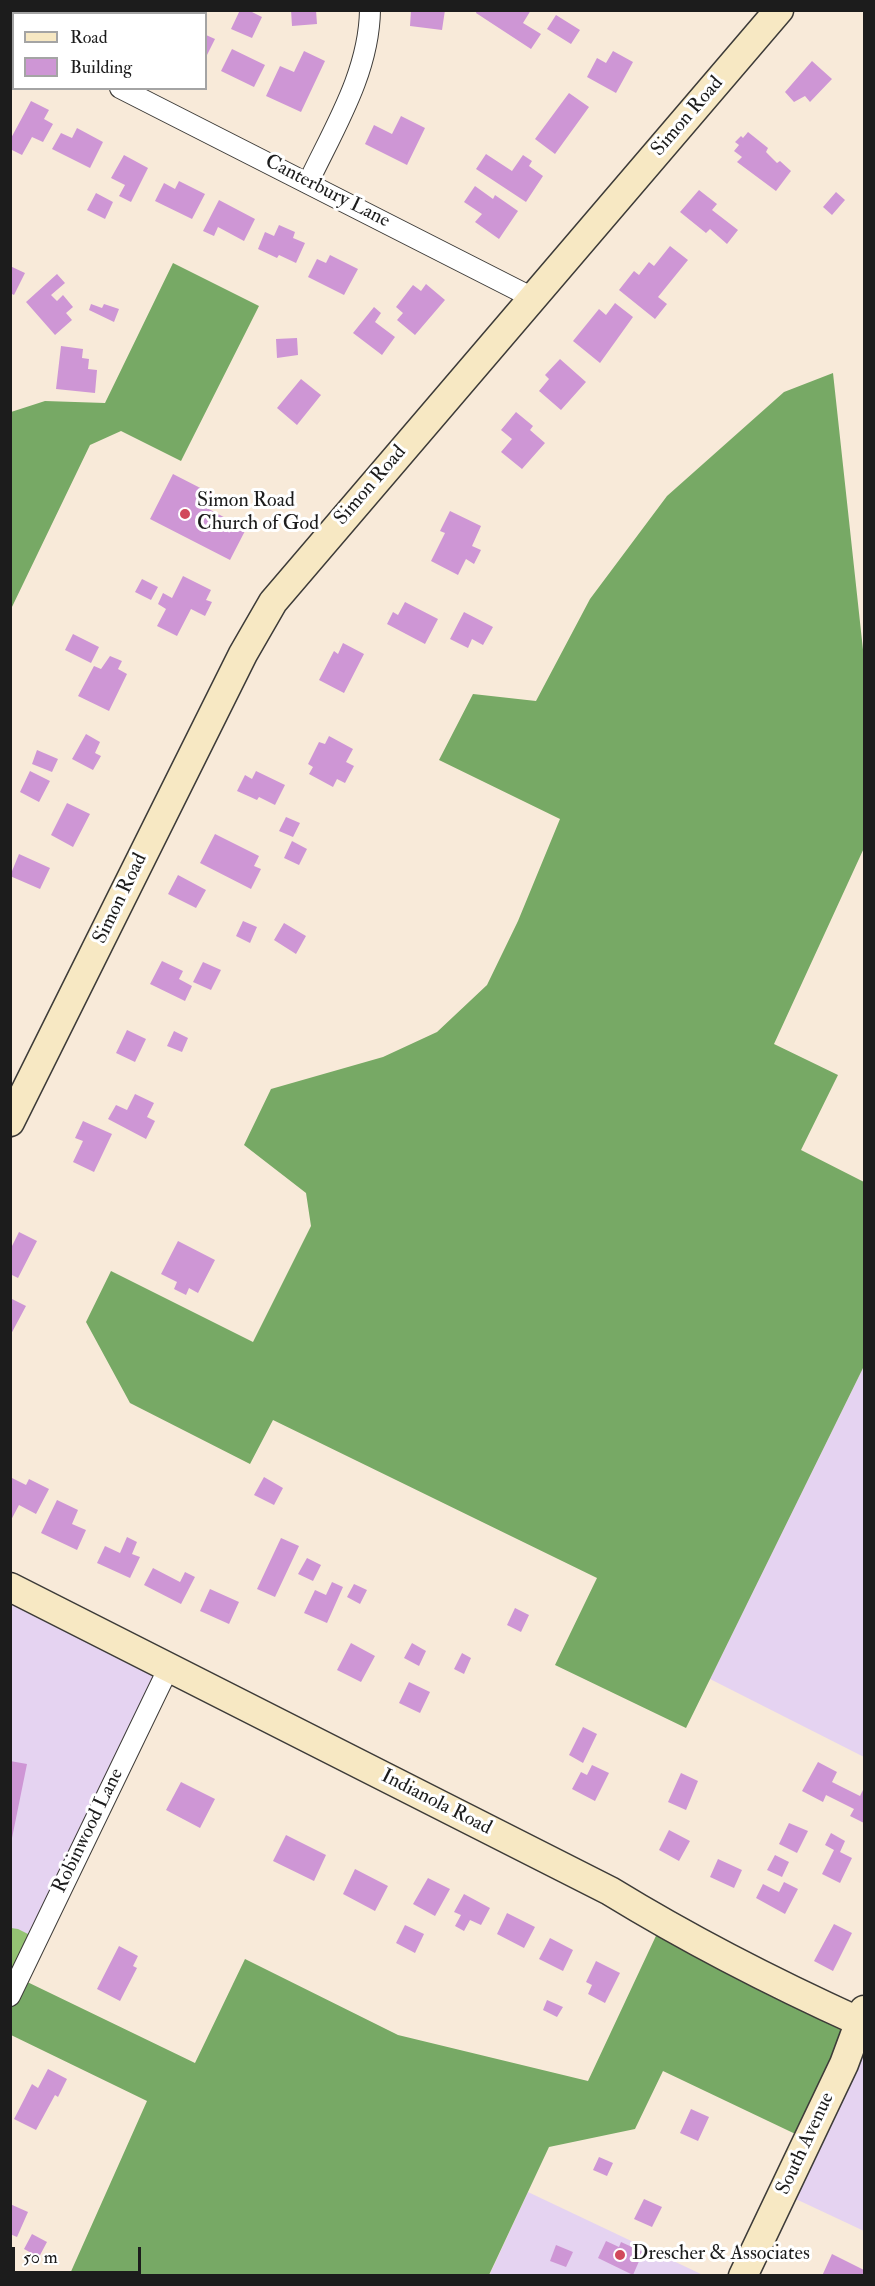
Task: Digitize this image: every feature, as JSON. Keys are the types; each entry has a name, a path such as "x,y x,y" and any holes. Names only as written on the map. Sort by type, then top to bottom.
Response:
{"street":[{"path":"308,183 362,67 368,42 369,10"},
{"name":"Simon Road","path":"10,1122 258,624 288,583 779,10"},
{"name":"Canterbury Lane","path":"124,90 533,298"},
{"name":"Indianola Road","path":"10,1587 610,1891 670,1928 824,2006 862,2016"},
{"name":"Robinwood Lane","path":"10,1996 169,1667"},
{"name":"South Avenue","path":"743,2276 844,2064 862,2016"}],"shaded area":[{"path":"864,1366 864,1757 710,1679"},
{"path":"11,1587 169,1667 11,1996"},
{"path":"864,2024 864,2231 783,2193"},
{"path":"528,2192 703,2275 489,2276"}],"green space":[{"path":"173,263 259,306 181,461 121,431 90,445 11,609 11,412 45,401 105,403"},
{"path":"833,373 864,659 864,848 774,1044 838,1075 801,1150 864,1182 864,1366 686,1728 555,1665 597,1578 273,1420 250,1464 130,1403 86,1322 111,1271 253,1342 311,1226 306,1193 244,1145 271,1089 383,1057 437,1032 487,985 518,921 560,819 439,760 473,694 536,701 590,599 667,496 784,392"},
{"path":"662,1923 860,2022 808,2140 663,2071 635,2129 549,2147 489,2275 69,2276 147,2101 11,2035 10,1996 19,1978 195,2063 245,1959 398,2035 588,2081"},
{"path":"11,1928 38,1939 11,1997"}],"building":[{"path":"120,10 166,10 168,12 120,12"},
{"path":"240,10 248,10 262,17 252,38 231,29"},
{"path":"291,10 316,10 317,24 292,26"},
{"path":"411,10 445,10 442,30 410,26"},
{"path":"477,10 531,10 523,23 541,34 531,49 476,13"},
{"path":"556,15 580,30 571,44 547,29"},
{"path":"207,35 215,39 207,55"},
{"path":"232,49 265,65 254,87 221,71"},
{"path":"304,51 325,61 301,112 266,96 280,66 294,72"},
{"path":"613,51 633,62 616,93 587,77 597,58 606,63"},
{"path":"812,61 832,79 810,102 805,96 794,102 785,92"},
{"path":"569,93 589,107 555,154 535,139"},
{"path":"31,101 49,110 44,119 53,124 43,142 32,137 22,155 10,149 10,140"},
{"path":"401,116 425,128 407,165 365,144 374,125 392,134"},
{"path":"77,128 103,142 90,168 52,149 61,133 72,138"},
{"path":"748,132 768,148 766,152 777,163 780,161 791,171 776,191 737,162 742,157 734,151 739,145 735,142"},
{"path":"486,154 512,171 523,155 532,161 529,166 543,176 526,202 476,169"},
{"path":"124,155 148,168 131,202 119,196 125,185 111,178"},
{"path":"179,181 205,194 192,219 155,201 164,183 175,189"},
{"path":"475,186 493,199 495,195 518,211 499,239 475,222 482,214 464,202"},
{"path":"699,190 717,204 712,210 738,230 727,244 710,229 706,233 680,212"},
{"path":"836,192 845,200 832,215 823,207"},
{"path":"96,193 113,202 105,219 87,210"},
{"path":"219,200 255,219 244,241 218,227 214,236 203,231"},
{"path":"279,225 295,232 293,238 305,243 296,263 279,255 277,258 258,249 265,232 274,236"},
{"path":"670,246 688,260 658,297 667,304 655,319 619,290 634,271 639,275 649,262 654,266"},
{"path":"330,255 358,269 344,295 308,277 317,259 326,263"},
{"path":"10,266 25,273 14,295 10,293"},
{"path":"57,274 65,283 51,295 57,301 63,295 73,307 66,313 72,320 55,335 26,302"},
{"path":"426,284 445,300 415,335 397,320 403,313 396,307 413,285 421,291"},
{"path":"615,303 633,317 600,363 573,341 599,309 606,315"},
{"path":"91,304 102,308 104,304 119,309 114,322 89,310"},
{"path":"374,307 381,313 375,322 395,337 382,355 353,333"},
{"path":"297,338 298,355 277,358 276,339"},
{"path":"61,346 83,349 82,358 89,359 88,369 97,370 95,393 56,389"},
{"path":"560,359 586,382 561,410 539,391 549,379 545,375"},
{"path":"301,379 321,395 297,425 277,408"},
{"path":"516,412 533,426 530,430 545,443 522,469 501,452 512,439 501,430"},
{"name":"Simon Road Church of God","path":"173,474 214,495 207,508 246,529 230,560 150,519"},
{"path":"450,511 481,526 472,546 481,550 474,564 466,559 458,575 431,561 445,533 440,531"},
{"path":"183,576 211,590 206,600 212,602 205,616 191,609 177,636 157,626 166,609 158,604 163,593 172,598"},
{"path":"142,579 158,587 151,600 135,592"},
{"path":"405,602 438,619 425,644 387,624 393,612 398,615"},
{"path":"464,612 493,627 483,645 472,639 468,648 450,639"},
{"path":"73,634 99,647 91,663 65,650"},
{"path":"343,643 364,654 344,693 319,680 334,651 338,654"},
{"path":"110,656 122,661 118,669 127,674 109,711 78,696 94,666 101,669"},
{"path":"86,734 100,742 95,753 101,756 93,770 72,759"},
{"path":"329,736 353,749 346,762 354,766 345,783 337,779 333,787 309,774 313,767 308,764 319,742 325,744"},
{"path":"37,750 58,759 52,772 32,764"},
{"path":"30,771 50,781 39,802 20,792"},
{"path":"256,771 285,785 275,805 259,797 257,800 237,791 245,775 252,779"},
{"path":"67,803 90,814 73,847 51,835"},
{"path":"286,817 300,823 293,837 279,831"},
{"path":"215,834 259,856 254,866 261,869 251,889 200,863"},
{"path":"292,841 307,849 299,865 284,858"},
{"path":"19,854 50,868 40,889 10,876"},
{"path":"178,875 206,890 196,908 168,894"},
{"path":"243,921 257,927 250,943 236,936"},
{"path":"284,923 306,936 296,954 274,940"},
{"path":"162,961 183,971 179,979 192,986 185,1001 150,984"},
{"path":"203,962 221,970 211,990 193,982"},
{"path":"127,1030 146,1039 135,1062 116,1053"},
{"path":"174,1031 188,1038 182,1052 167,1046"},
{"path":"135,1094 154,1103 147,1117 155,1121 146,1139 108,1119 116,1105 127,1110"},
{"path":"83,1121 112,1134 94,1172 73,1162 83,1141 75,1138"},
{"path":"19,1232 37,1241 18,1278 10,1274 10,1250"},
{"path":"178,1241 215,1260 198,1293 189,1288 186,1295 174,1289 177,1282 161,1274"},
{"path":"10,1298 26,1306 10,1336"},
{"path":"10,1477 26,1485 29,1479 49,1489 36,1514 19,1505 10,1522"},
{"path":"264,1477 283,1488 274,1505 254,1495"},
{"path":"57,1500 78,1510 72,1524 86,1530 77,1550 41,1533"},
{"path":"127,1537 137,1542 132,1554 140,1557 130,1578 97,1563 105,1546 120,1553"},
{"path":"281,1538 299,1546 275,1597 257,1589"},
{"path":"307,1558 321,1565 313,1581 298,1574"},
{"path":"153,1568 180,1582 185,1572 195,1577 181,1604 144,1585"},
{"path":"332,1582 343,1587 327,1623 304,1613 315,1590 326,1595"},
{"path":"354,1584 367,1590 360,1604 347,1597"},
{"path":"210,1589 239,1602 229,1624 200,1611"},
{"path":"515,1608 529,1615 521,1632 507,1625"},
{"path":"351,1643 375,1656 361,1682 337,1670"},
{"path":"412,1643 426,1651 419,1666 404,1658"},
{"path":"462,1653 471,1658 464,1674 454,1669"},
{"path":"409,1682 430,1692 420,1713 399,1703"},
{"path":"583,1727 597,1734 583,1763 569,1755"},
{"path":"10,1761 27,1764 12,1838 10,1838"},
{"path":"818,1762 837,1772 832,1782 860,1796 864,1788 864,1823 850,1816 854,1809 826,1795 823,1802 802,1791"},
{"path":"592,1765 609,1773 595,1801 572,1789 581,1772 587,1775"},
{"path":"681,1773 698,1781 686,1810 668,1802"},
{"path":"181,1782 215,1799 200,1828 166,1810"},
{"path":"789,1823 808,1831 797,1853 779,1844"},
{"path":"669,1830 690,1841 679,1861 659,1850"},
{"path":"831,1833 845,1841 840,1852 852,1858 840,1883 822,1874 834,1850 825,1845"},
{"path":"286,1835 326,1855 314,1881 273,1861"},
{"path":"775,1855 789,1862 782,1877 767,1870"},
{"path":"718,1859 742,1870 734,1888 710,1877"},
{"path":"355,1869 388,1886 375,1911 343,1894"},
{"path":"428,1878 450,1889 435,1916 413,1904"},
{"path":"784,1882 798,1889 785,1914 756,1898 763,1884 779,1892"},
{"path":"464,1894 490,1908 481,1925 470,1920 464,1931 455,1926 461,1915 454,1912"},
{"path":"507,1913 535,1927 524,1948 497,1934"},
{"path":"834,1924 852,1933 833,1971 814,1961"},
{"path":"405,1925 424,1934 415,1953 396,1943"},
{"path":"550,1938 573,1950 563,1971 539,1959"},
{"path":"119,1946 138,1956 133,1966 137,1968 120,2001 97,1989"},
{"path":"596,1961 620,1973 605,2003 588,1994 592,1985 586,1982"},
{"path":"547,2000 563,2007 557,2017 543,2010"},
{"path":"48,2069 67,2079 58,2097 55,2095 36,2130 14,2119 32,2084 38,2088"},
{"path":"691,2109 709,2117 698,2141 680,2133"},
{"path":"599,2157 613,2163 607,2176 593,2170"},
{"path":"644,2199 662,2207 652,2227 634,2219"},
{"path":"10,2204 28,2212 17,2237 10,2234"},
{"path":"32,2234 47,2242 39,2257 24,2249"},
{"name":"Drescher & Associates","path":"606,2241 619,2247 621,2242 643,2252 633,2275 598,2258"},
{"path":"556,2245 573,2252 566,2267 550,2261"},
{"path":"832,2254 864,2270 864,2276 822,2276"}],"place":[{"name":"Simon Road Church of God","path":"185,514"},
{"name":"Drescher & Associates","path":"620,2255"}]}
